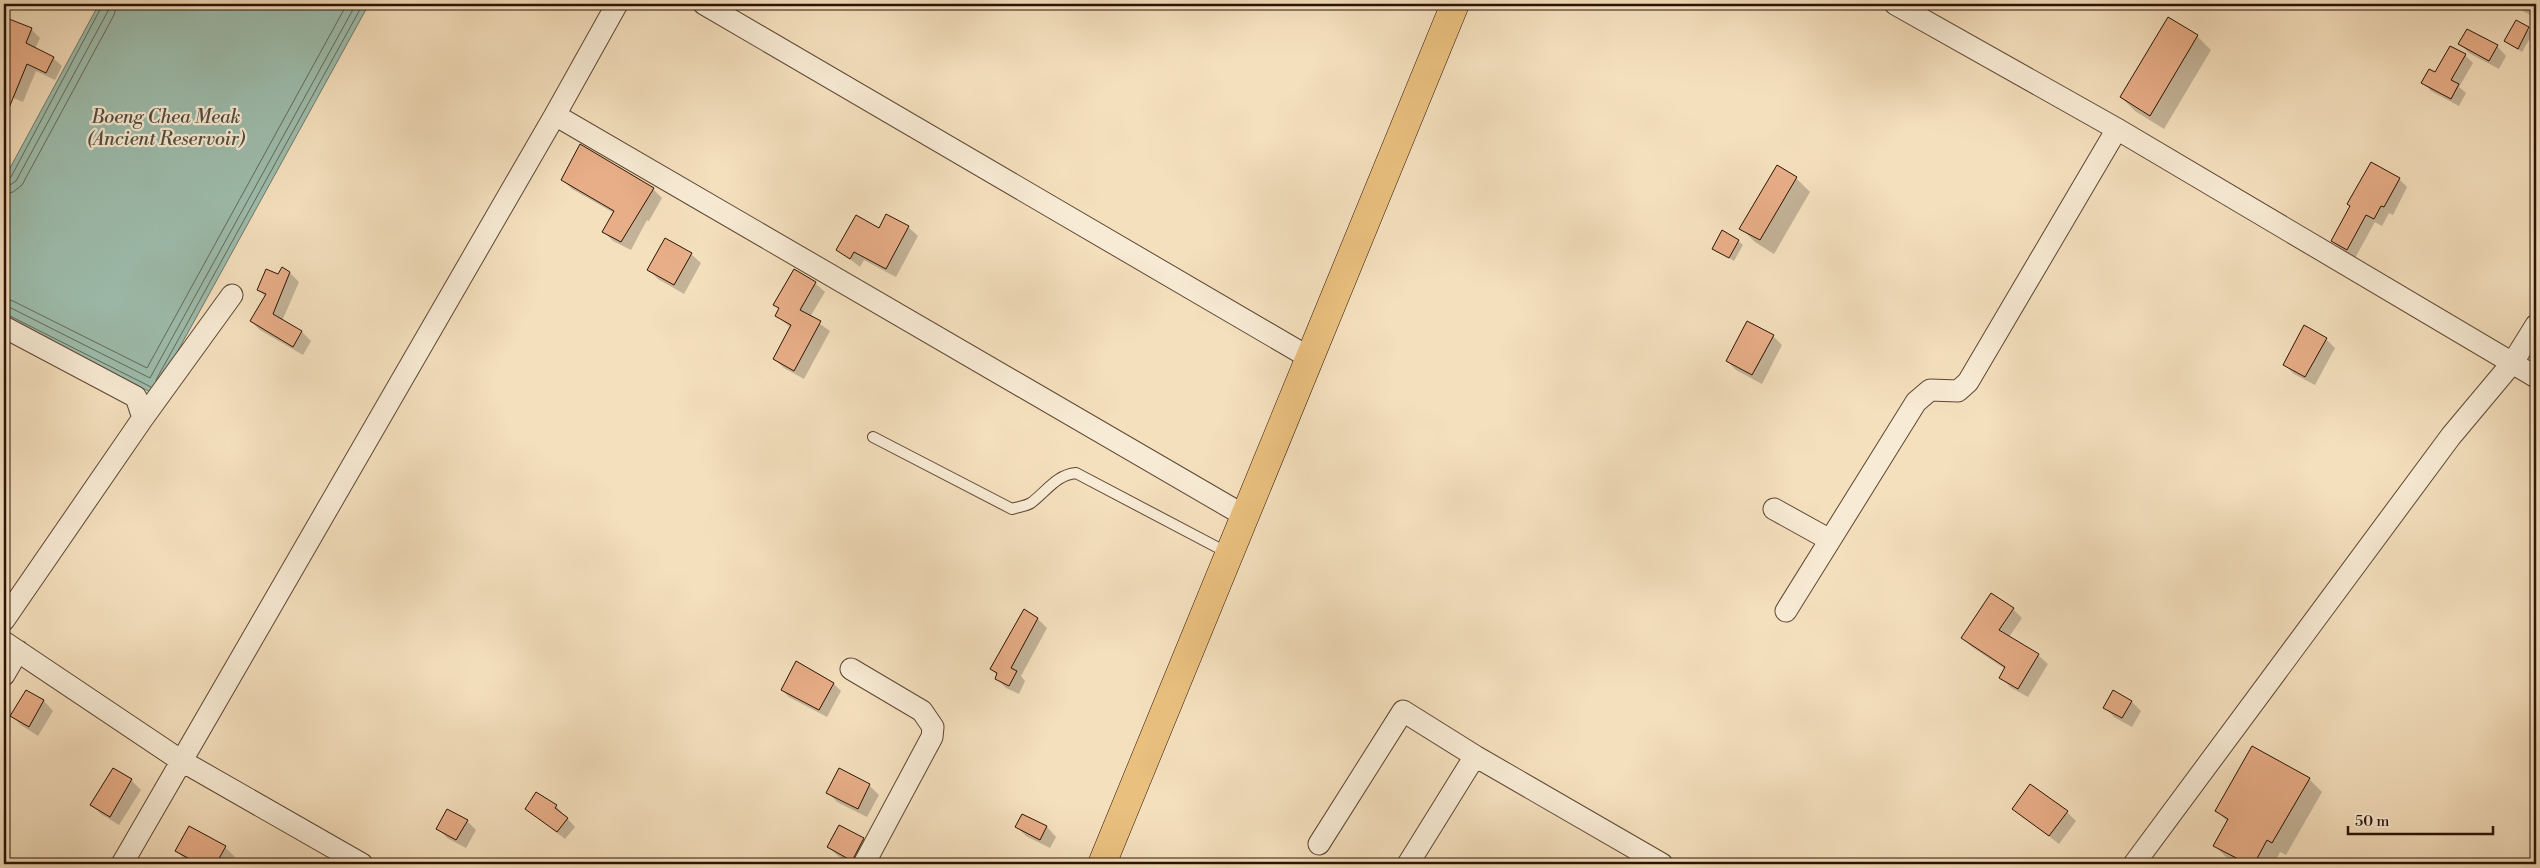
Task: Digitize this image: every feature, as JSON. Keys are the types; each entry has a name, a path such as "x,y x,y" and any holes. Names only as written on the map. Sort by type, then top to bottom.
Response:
{"highway":[{"path":"1102,864 1455,4"}],"street":[{"path":"122,864 180,760 555,115 617,4"},
{"path":"704,4 1310,358"},
{"path":"1895,4 2117,129 2514,362 2536,377"},
{"path":"555,115 1245,516"},
{"path":"1786,611 1916,402 1930,390 1958,391 1968,382 2117,129"},
{"path":"4,620 143,418 232,295"},
{"path":"2134,864 2451,436 2514,362 2536,325"},
{"path":"4,327 136,397 143,418"},
{"path":"1774,509 1830,540"},
{"path":"4,675 11,647 180,760 362,864"},
{"path":"851,669 922,711 933,727 932,737 864,864"},
{"path":"1319,844 1403,711 1475,756 1662,864"},
{"path":"1408,864 1475,756"}],"lane":[{"path":"873,437 1012,509 1029,504 1050,484 1066,474 1076,473 1229,554"}],"water":[{"name":"Boeng Chea Meak (Ancient Reservoir)","path":"99,4 369,4 154,394 4,317 4,179"}],"building":[{"path":"4,17 32,28 26,43 54,57 46,73 27,64 4,120"},
{"path":"2168,17 2198,35 2150,116 2120,97"},
{"path":"2516,20 2529,27 2518,49 2504,41"},
{"path":"2467,29 2498,45 2489,61 2458,44"},
{"path":"2450,46 2466,54 2451,80 2459,84 2451,99 2421,83 2429,69 2435,72"},
{"path":"580,144 654,188 621,242 602,232 614,211 561,180"},
{"path":"2371,162 2400,178 2384,207 2381,206 2374,219 2366,215 2347,250 2331,241 2350,206 2347,204"},
{"path":"1777,165 1797,177 1760,240 1739,229"},
{"path":"886,214 909,226 886,269 854,252 850,259 836,250 856,215 879,228"},
{"path":"1722,230 1739,240 1729,258 1712,249"},
{"path":"665,238 692,253 674,285 647,270"},
{"path":"282,267 290,272 273,314 302,331 293,347 250,321 266,294 257,290 266,269 278,274"},
{"path":"794,269 816,282 800,310 821,321 794,371 773,359 791,325 775,316 779,308 773,305"},
{"path":"1747,321 1774,335 1752,375 1726,361"},
{"path":"2304,325 2327,338 2305,377 2283,365"},
{"path":"1991,593 2014,608 1999,630 2039,654 2018,689 1999,678 2005,667 1961,638"},
{"path":"1024,609 1038,618 1011,668 1017,671 1009,686 995,679 997,673 990,669"},
{"path":"796,661 834,683 819,710 781,690"},
{"path":"26,690 44,700 29,727 10,716"},
{"path":"2113,690 2132,701 2122,718 2103,708"},
{"path":"2252,746 2310,778 2272,843 2267,840 2254,864 2248,864 2213,846 2228,819 2215,811"},
{"path":"113,768 132,779 110,817 90,805"},
{"path":"839,768 870,784 858,809 826,793"},
{"path":"2030,784 2068,811 2049,836 2012,809"},
{"path":"536,792 557,805 555,808 568,818 557,832 525,809"},
{"path":"447,809 468,820 456,840 436,829"},
{"path":"1022,814 1047,826 1040,840 1015,827"},
{"path":"839,825 864,838 852,861 827,847"},
{"path":"189,826 226,846 216,864 199,864 175,851"}]}
